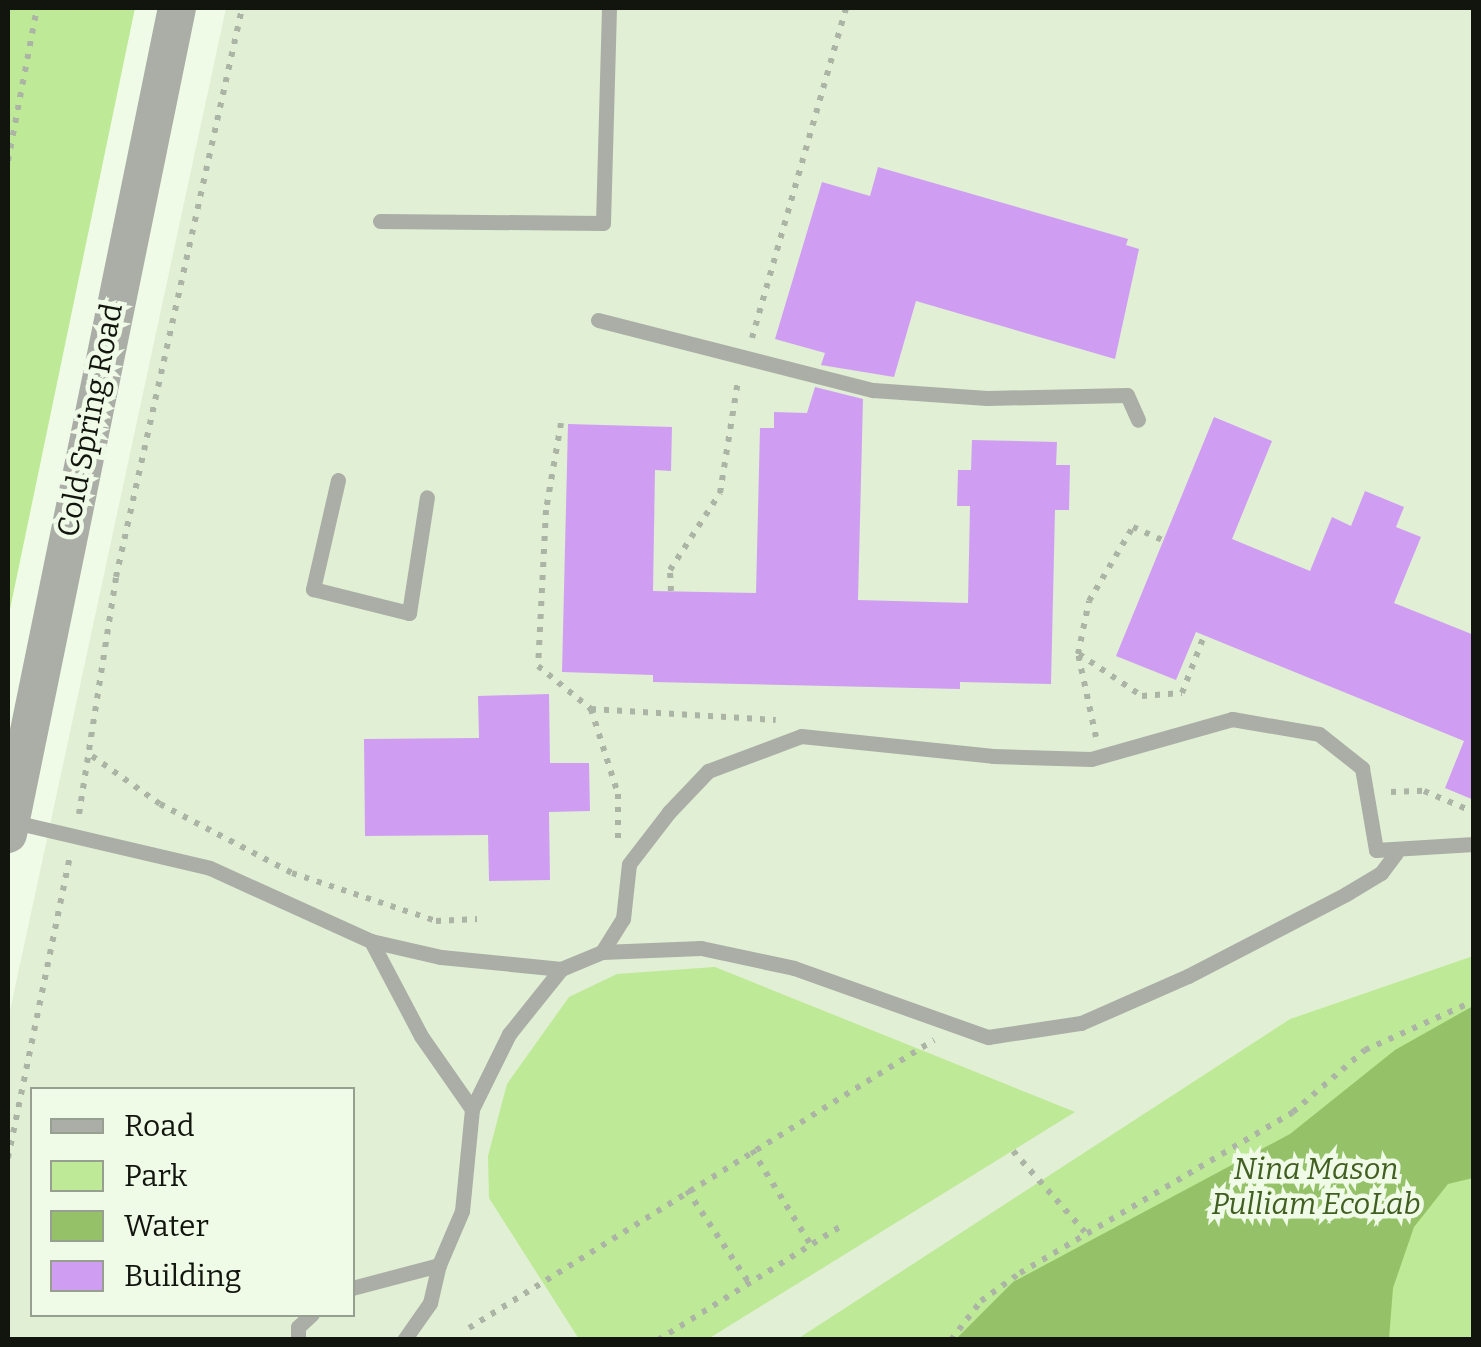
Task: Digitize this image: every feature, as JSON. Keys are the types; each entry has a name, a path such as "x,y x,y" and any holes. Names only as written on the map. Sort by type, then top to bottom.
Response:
{"street":[{"name":"Cold Spring Road","path":"9,828 177,8"}],"lane":[{"path":"380,221 603,223 609,8"},
{"path":"598,320 873,390 988,398 1126,395 1138,420"},
{"path":"338,480 313,588 409,613 427,498"},
{"path":"602,952 623,918 629,864 669,812 708,771 800,736 994,756 1091,758 1232,719 1320,734 1362,768 1376,850 1396,853 1474,844"},
{"path":"9,828 74,836 210,868 371,941 441,957 560,969 602,952 700,948 794,968 988,1037 1081,1024 1346,894 1381,873 1396,853"},
{"path":"371,941 420,1036 472,1109"},
{"path":"404,1340 430,1303 439,1265 462,1211 472,1109 509,1034 560,969"},
{"path":"355,1287 439,1265"},
{"path":"298,1340 298,1327 309,1317"}],"path":[{"path":"8,162 38,8"},
{"path":"8,1158 92,756 116,578 242,8"},
{"path":"749,347 846,8"},
{"path":"671,591 670,570 720,492 738,379"},
{"path":"561,423 546,510 538,666 591,709 618,794 616,854"},
{"path":"1078,738 1096,739 1078,654 1089,601 1134,527 1164,541"},
{"path":"1078,654 1142,696 1182,693 1204,636"},
{"path":"591,709 794,722"},
{"path":"92,756 160,804 292,873 436,921 477,918"},
{"path":"1391,792 1424,790 1474,812"},
{"path":"951,1340 981,1301 1085,1232 1292,1112 1364,1050 1474,1001"},
{"path":"469,1328 686,1190 957,1026"},
{"path":"752,1150 811,1245"},
{"path":"1012,1152 1085,1232"},
{"path":"686,1190 749,1283"},
{"path":"658,1340 840,1226"}],"shaded area":[{"path":"226,8 1473,8 1473,956 1290,1019 800,1339 8,1340 8,1020"}],"green space":[{"path":"8,8 135,8 8,619"},
{"name":"Nina Mason Pulliam EcoLab","path":"1473,956 1473,1339 796,1340 1290,1019"},
{"path":"715,967 1075,1112 708,1339 579,1339 489,1198 488,1156 507,1084 569,997 617,974"}],"water":[{"path":"1473,1006 1473,1178 1448,1184 1414,1227 1393,1288 1389,1339 956,1339 1013,1282 1290,1134 1395,1050"}],"building":[{"path":"878,167 1128,239 1126,245 1139,249 1115,359 916,301 894,377 821,365 825,353 775,339 822,182 870,196"},
{"path":"815,387 863,399 858,600 968,603 970,506 957,506 958,470 971,470 972,440 1057,442 1056,465 1070,465 1069,510 1055,510 1051,684 960,682 960,689 653,682 653,675 562,672 568,424 672,427 671,471 655,470 653,591 756,593 760,428 774,428 774,412 807,413"},
{"path":"1214,417 1272,441 1232,539 1310,571 1332,517 1351,526 1365,491 1404,507 1396,527 1421,537 1394,603 1474,635 1474,800 1445,788 1464,741 1196,632 1176,680 1116,656"},
{"path":"549,694 550,763 589,763 590,811 549,812 550,880 489,881 488,835 365,836 364,739 479,738 478,696"}]}
